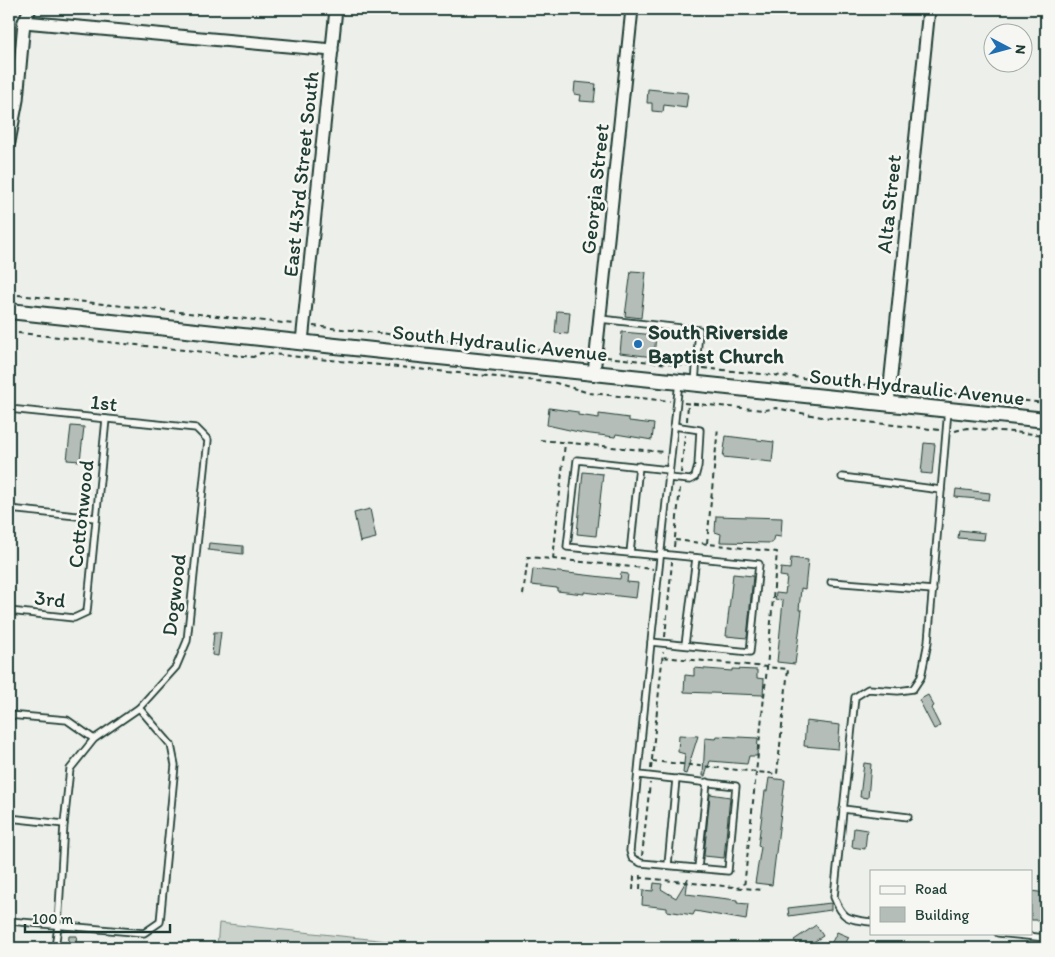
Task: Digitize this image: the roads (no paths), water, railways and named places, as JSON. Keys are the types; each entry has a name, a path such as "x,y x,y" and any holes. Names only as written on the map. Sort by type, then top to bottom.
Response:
{"street":[{"path":"9,142 16,113 14,87 24,22 30,9"},
{"name":"East 43rd Street South","path":"302,342 336,9"},
{"name":"Georgia Street","path":"594,373 632,9"},
{"name":"Alta Street","path":"888,404 929,9"},
{"path":"24,22 332,50"},
{"name":"South Hydraulic Avenue","path":"9,311 1046,420"}],"lane":[{"path":"600,319 699,330 695,384"},
{"path":"638,775 736,786 728,871 642,863 632,858 630,851 650,642 679,382"},
{"name":"1st","path":"9,409 196,428"},
{"path":"870,922 851,920 839,911 834,897 855,697 868,688 898,691 913,689 921,677 928,642 948,410"},
{"name":"Cottonwood","path":"87,612 106,419"},
{"path":"668,478 690,480 695,477 698,466 700,430 674,426"},
{"name":"Dogwood","path":"139,708 176,667 187,641 208,440 196,428"},
{"path":"650,642 750,652 759,564 567,547 577,460 669,470"},
{"path":"630,553 638,466"},
{"path":"842,477 941,490"},
{"path":"9,509 96,518"},
{"path":"685,646 696,558"},
{"path":"830,582 933,590"},
{"name":"3rd","path":"9,611 74,618 87,612"},
{"path":"9,921 58,926 144,933 160,922 175,765 171,745 139,708 94,739 70,770 64,824 58,926 55,948"},
{"path":"9,715 67,720 94,739"},
{"path":"668,865 676,779"},
{"path":"698,868 706,782"},
{"path":"843,809 908,817"},
{"path":"9,818 64,824"},
{"path":"1008,934 1046,938"}],"place":[{"name":"South Riverside Baptist Church","path":"638,344"}]}
